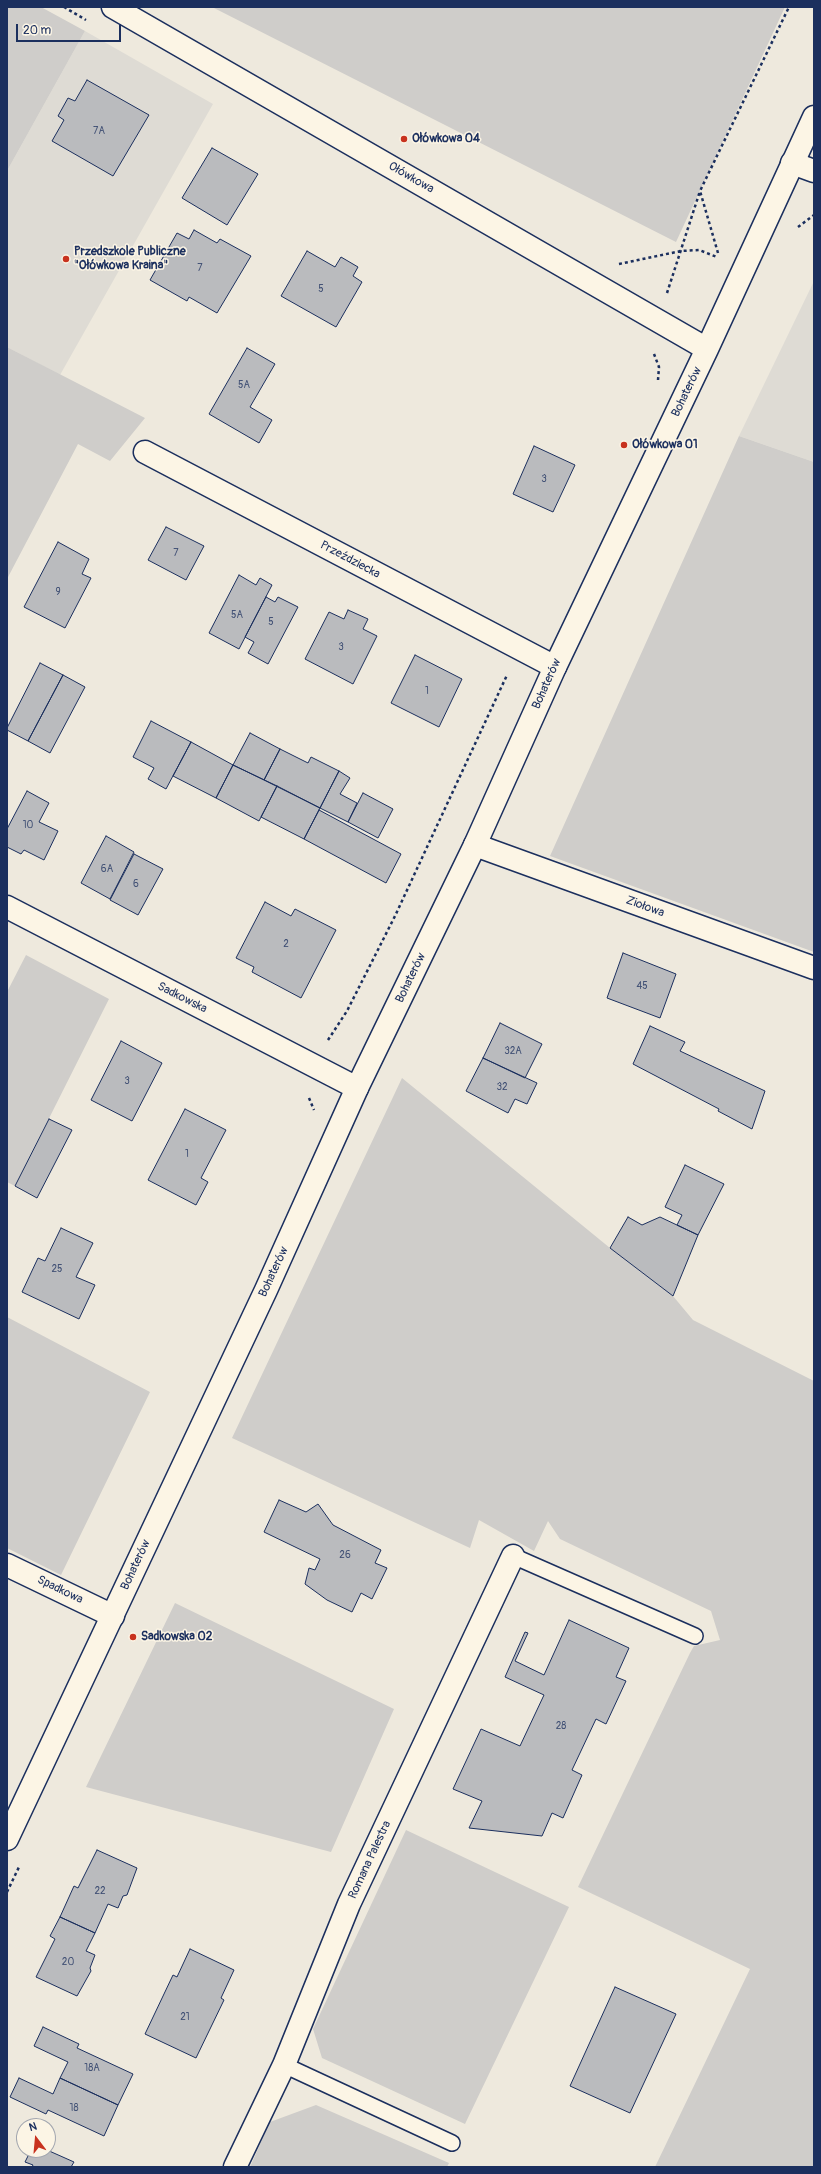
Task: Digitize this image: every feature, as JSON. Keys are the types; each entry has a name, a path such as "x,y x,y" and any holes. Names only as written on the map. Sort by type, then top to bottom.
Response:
{"street":[{"name":"Ołówkowa","path":"113,7 707,350"},
{"name":"Bohaterów","path":"7,1839 266,1290 357,1088 475,845 546,662 707,350 814,117"},
{"path":"792,163 814,171"},
{"name":"Przeździecka","path":"145,452 546,662"},
{"name":"Ziołowa","path":"475,845 814,968"},
{"name":"Sadkowska","path":"7,907 357,1088"},
{"name":"Romana Palestra","path":"235,2167 284,2065 349,1904 513,1556"},
{"name":"Spadkowa","path":"7,1565 113,1616"}],"lane":[{"path":"513,1556 695,1636"},
{"path":"284,2065 452,2143"}],"path":[{"path":"657,387 658,366 649,343 659,321 700,191 789,7"},
{"path":"613,265 680,251 699,250 720,258 700,191"},
{"path":"325,1046 347,1010 395,916 508,674 546,662"},
{"path":"307,1095 314,1106 314,1112"}],"shaded area":[{"path":"7,7 41,7 85,31 7,171"},
{"path":"212,7 785,7 676,242"},
{"name":"Przedszkole Publiczne \"Ołówkowa Kraina\"","path":"85,31 213,104 60,375 7,347 7,171"},
{"path":"814,281 814,462 739,436"},
{"path":"7,347 145,418 110,461 78,444 7,579"},
{"path":"739,436 814,462 814,952 550,856"},
{"path":"26,955 109,999 15,1186 7,1182 7,992"},
{"path":"402,1078 610,1248 673,1296 693,1320 814,1381 814,2167 655,2167 750,1969 578,1887 694,1646 720,1640 711,1611 560,1539 548,1521 534,1551 479,1520 470,1548 232,1438"},
{"path":"7,1317 150,1392 61,1575 7,1548"},
{"path":"175,1603 394,1709 331,1852 86,1787"},
{"path":"406,1830 569,1907 465,2124 322,2058 313,2029"},
{"path":"316,2105 449,2163 447,2167 250,2167 270,2122"}],"building":[{"path":"87,80 149,115 113,176 52,141 64,120 58,116 68,98 75,101"},
{"path":"212,148 258,174 227,225 182,198"},
{"path":"194,230 217,243 220,239 251,256 217,313 189,297 187,301 150,280 177,233 189,239"},
{"path":"307,251 335,267 341,257 358,267 353,276 362,282 336,327 281,296"},
{"path":"247,348 275,364 250,407 272,420 259,443 209,414"},
{"path":"534,446 575,465 553,512 513,494"},
{"path":"166,527 204,546 186,580 148,560"},
{"path":"58,542 89,559 82,574 91,578 65,628 24,607"},
{"path":"239,575 256,585 260,578 272,585 239,649 209,633"},
{"path":"266,597 275,602 278,597 298,607 268,664 248,653 254,642 245,637"},
{"path":"348,610 368,619 363,629 377,636 353,684 305,659 329,612 344,619"},
{"path":"415,655 462,679 439,727 391,703"},
{"path":"40,663 63,675 28,741 7,730 7,728"},
{"path":"63,675 85,687 50,753 28,741"},
{"path":"151,721 191,742 166,789 148,779 154,768 133,757"},
{"path":"250,733 280,749 264,780 233,765"},
{"path":"191,742 233,765 216,798 173,776"},
{"path":"280,749 308,763 311,757 339,771 320,808 264,780"},
{"path":"233,765 277,786 259,821 216,798"},
{"path":"339,771 350,778 340,794 357,803 348,822 320,808"},
{"path":"277,786 320,808 304,839 261,817"},
{"path":"27,791 49,803 39,822 58,831 44,860 24,850 21,854 7,847 7,829"},
{"path":"363,793 393,809 378,838 348,822"},
{"path":"319,810 401,854 386,883 304,839"},
{"path":"106,836 134,852 110,899 81,883"},
{"path":"134,854 163,869 138,915 110,900"},
{"path":"265,902 291,916 295,909 336,930 301,998 252,972 254,967 236,958"},
{"path":"623,953 676,974 660,1018 607,998"},
{"path":"500,1023 542,1044 525,1078 483,1058"},
{"path":"650,1026 685,1042 680,1051 765,1091 752,1129 718,1111 719,1109 633,1064"},
{"path":"121,1041 162,1063 132,1121 91,1100"},
{"path":"483,1058 537,1083 527,1104 515,1099 508,1113 466,1091"},
{"path":"185,1109 226,1130 201,1178 208,1182 196,1205 148,1180"},
{"path":"49,1119 72,1130 37,1198 15,1186"},
{"path":"685,1165 724,1184 698,1235 677,1225 682,1215 665,1207"},
{"path":"628,1217 642,1225 660,1217 698,1235 673,1296 610,1248"},
{"path":"61,1228 93,1243 76,1277 95,1285 79,1319 22,1292 38,1258 45,1261"},
{"path":"279,1500 306,1512 318,1504 333,1525 381,1550 375,1563 387,1568 372,1599 361,1593 352,1612 327,1600 305,1584 309,1568 315,1570 320,1559 264,1532"},
{"path":"569,1620 629,1648 616,1677 626,1681 606,1724 596,1719 572,1770 582,1775 563,1818 552,1813 542,1836 469,1828 482,1801 453,1789 481,1729 520,1746 544,1695 505,1677 525,1632 528,1633 515,1661 544,1675"},
{"path":"97,1850 137,1868 127,1895 123,1896 118,1908 108,1904 95,1933 60,1917 74,1886 78,1888"},
{"path":"60,1917 95,1933 86,1951 95,1955 90,1968 91,1971 77,1996 36,1977 55,1939 50,1936"},
{"path":"190,1949 234,1970 221,1998 224,2000 196,2058 145,2034 173,1975 177,1977"},
{"path":"615,1987 676,2014 630,2113 570,2086"},
{"path":"43,2027 79,2044 77,2048 133,2074 118,2105 60,2078 68,2062 34,2046"},
{"path":"19,2078 53,2094 60,2078 118,2105 104,2136 48,2110 46,2114 10,2097"},
{"path":"56,2154 74,2162 71,2167 32,2167 33,2165 25,2162 27,2158 56,2158"}],"place":[{"name":"Ołówkowa 04","path":"404,139"},
{"name":"Przedszkole Publiczne \"Ołówkowa Kraina\"","path":"66,259"},
{"name":"Ołówkowa 01","path":"624,445"},
{"name":"Sadkowska 02","path":"133,1637"}]}
